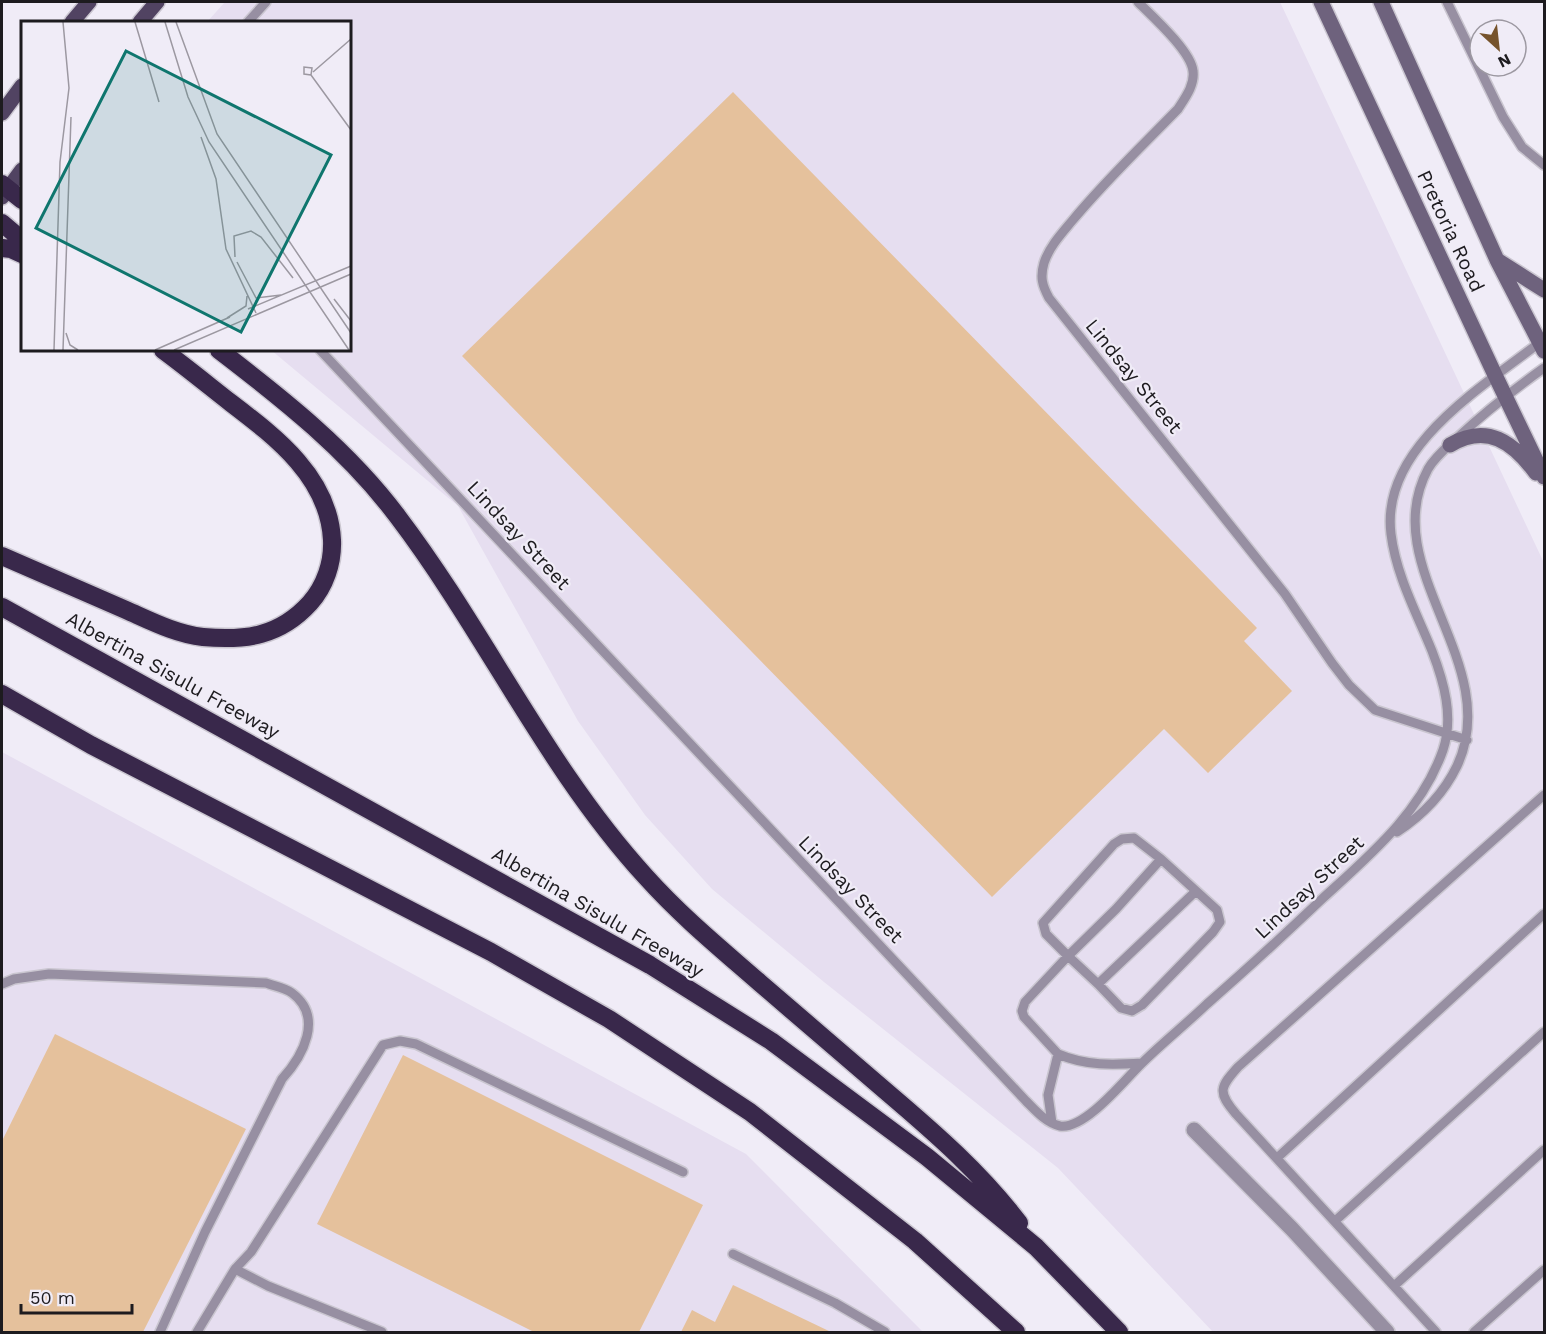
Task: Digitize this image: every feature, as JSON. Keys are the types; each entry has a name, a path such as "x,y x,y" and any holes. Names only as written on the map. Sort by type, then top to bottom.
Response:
{"highway":[{"path":"4,190 21,199"},
{"path":"2,223 21,239"},
{"path":"2,248 21,254"},
{"path":"154,351 235,405"},
{"path":"2,556 168,628 190,635 249,638 262,635 286,623 314,598 328,572 332,544 328,514 318,489 292,455 235,405 164,351"},
{"path":"220,351 279,396 318,432 363,476 397,515 448,588 574,786 599,822 645,876 683,917 923,1122 973,1169 1004,1204 1036,1246"},
{"name":"Albertina Sisulu Freeway","path":"2,607 650,965 771,1041 927,1157 1036,1246 1119,1332"},
{"path":"2,694 91,745"},
{"path":"2,702 91,745 491,951 609,1019 750,1112 915,1241 1016,1332"}],"main road":[{"path":"73,21 89,2"},
{"path":"141,21 157,2"},
{"name":"Pretoria Road","path":"1322,2 1495,375 1545,477"},
{"name":"Pretoria Road","path":"1381,2 1497,260 1543,344"},
{"path":"2,113 21,87"},
{"path":"4,190 21,171"},
{"path":"1497,260 1545,290"},
{"path":"1450,445 1469,436 1484,435 1497,438 1518,452 1545,485"}],"street":[{"path":"1194,1130 1292,1229 1387,1332"}],"lane":[{"path":"249,21 266,2"},
{"name":"Lindsay Street","path":"1138,2 1174,39 1193,69 1193,79 1178,110 1094,195 1056,240 1045,260 1041,274 1042,286 1049,298 1286,594 1349,685 1375,710 1467,740"},
{"path":"1447,2 1503,117 1522,147 1545,165"},
{"name":"Lindsay Street","path":"1388,838 1427,785 1444,748 1447,733 1443,684 1398,562 1391,531 1392,511 1401,474 1417,447 1444,419 1495,375 1543,344"},
{"name":"Lindsay Street","path":"321,351 1026,1101 1052,1123 1065,1126 1087,1117 1142,1063 1388,838 1414,820 1440,795 1453,775 1467,740 1469,721 1463,674 1418,550 1416,509 1423,482 1432,464 1506,395 1545,368"},
{"path":"1436,1332 1226,1102 1222,1092 1223,1084 1238,1067 1545,795"},
{"path":"1134,838 1161,859 1216,910 1220,922 1142,1005 1131,1011 1121,1008 1068,956 1046,934 1043,923 1114,844 1122,839 1134,838"},
{"path":"1142,1063 1109,1065 1074,1061 1058,1054 1024,1017 1022,1011 1025,1002 1116,909 1161,859"},
{"path":"1098,984 1196,891"},
{"path":"1277,1158 1545,914"},
{"path":"2,984 14,979 49,974 266,983 291,992 304,1006 310,1031 297,1063 282,1079 205,1232 160,1332"},
{"path":"1335,1221 1545,1032"},
{"path":"197,1332 235,1269 251,1252 382,1044 399,1041 417,1044 683,1172"},
{"path":"1052,1123 1048,1095 1058,1054"},
{"path":"1394,1286 1545,1150"},
{"path":"733,1254 836,1303 885,1332"},
{"path":"235,1269 268,1286 382,1332"},
{"path":"1474,1332 1545,1270"}],"shaded area":[{"path":"225,2 1280,2 1544,563 1544,1332 1213,1332 1058,1168 824,982 712,889 645,815 578,721 458,506 272,351 351,351 351,21 208,21"},
{"path":"2,752 746,1154 923,1332 2,1332"}],"building":[{"path":"733,92 1257,628 1244,641 1292,691 1208,773 1164,729 992,897 462,356"},
{"path":"55,1034 246,1129 143,1332 2,1332 2,1141"},
{"path":"403,1055 703,1205 639,1332 534,1332 317,1224"},
{"path":"733,1285 831,1332 681,1332 692,1310 715,1322"}]}
